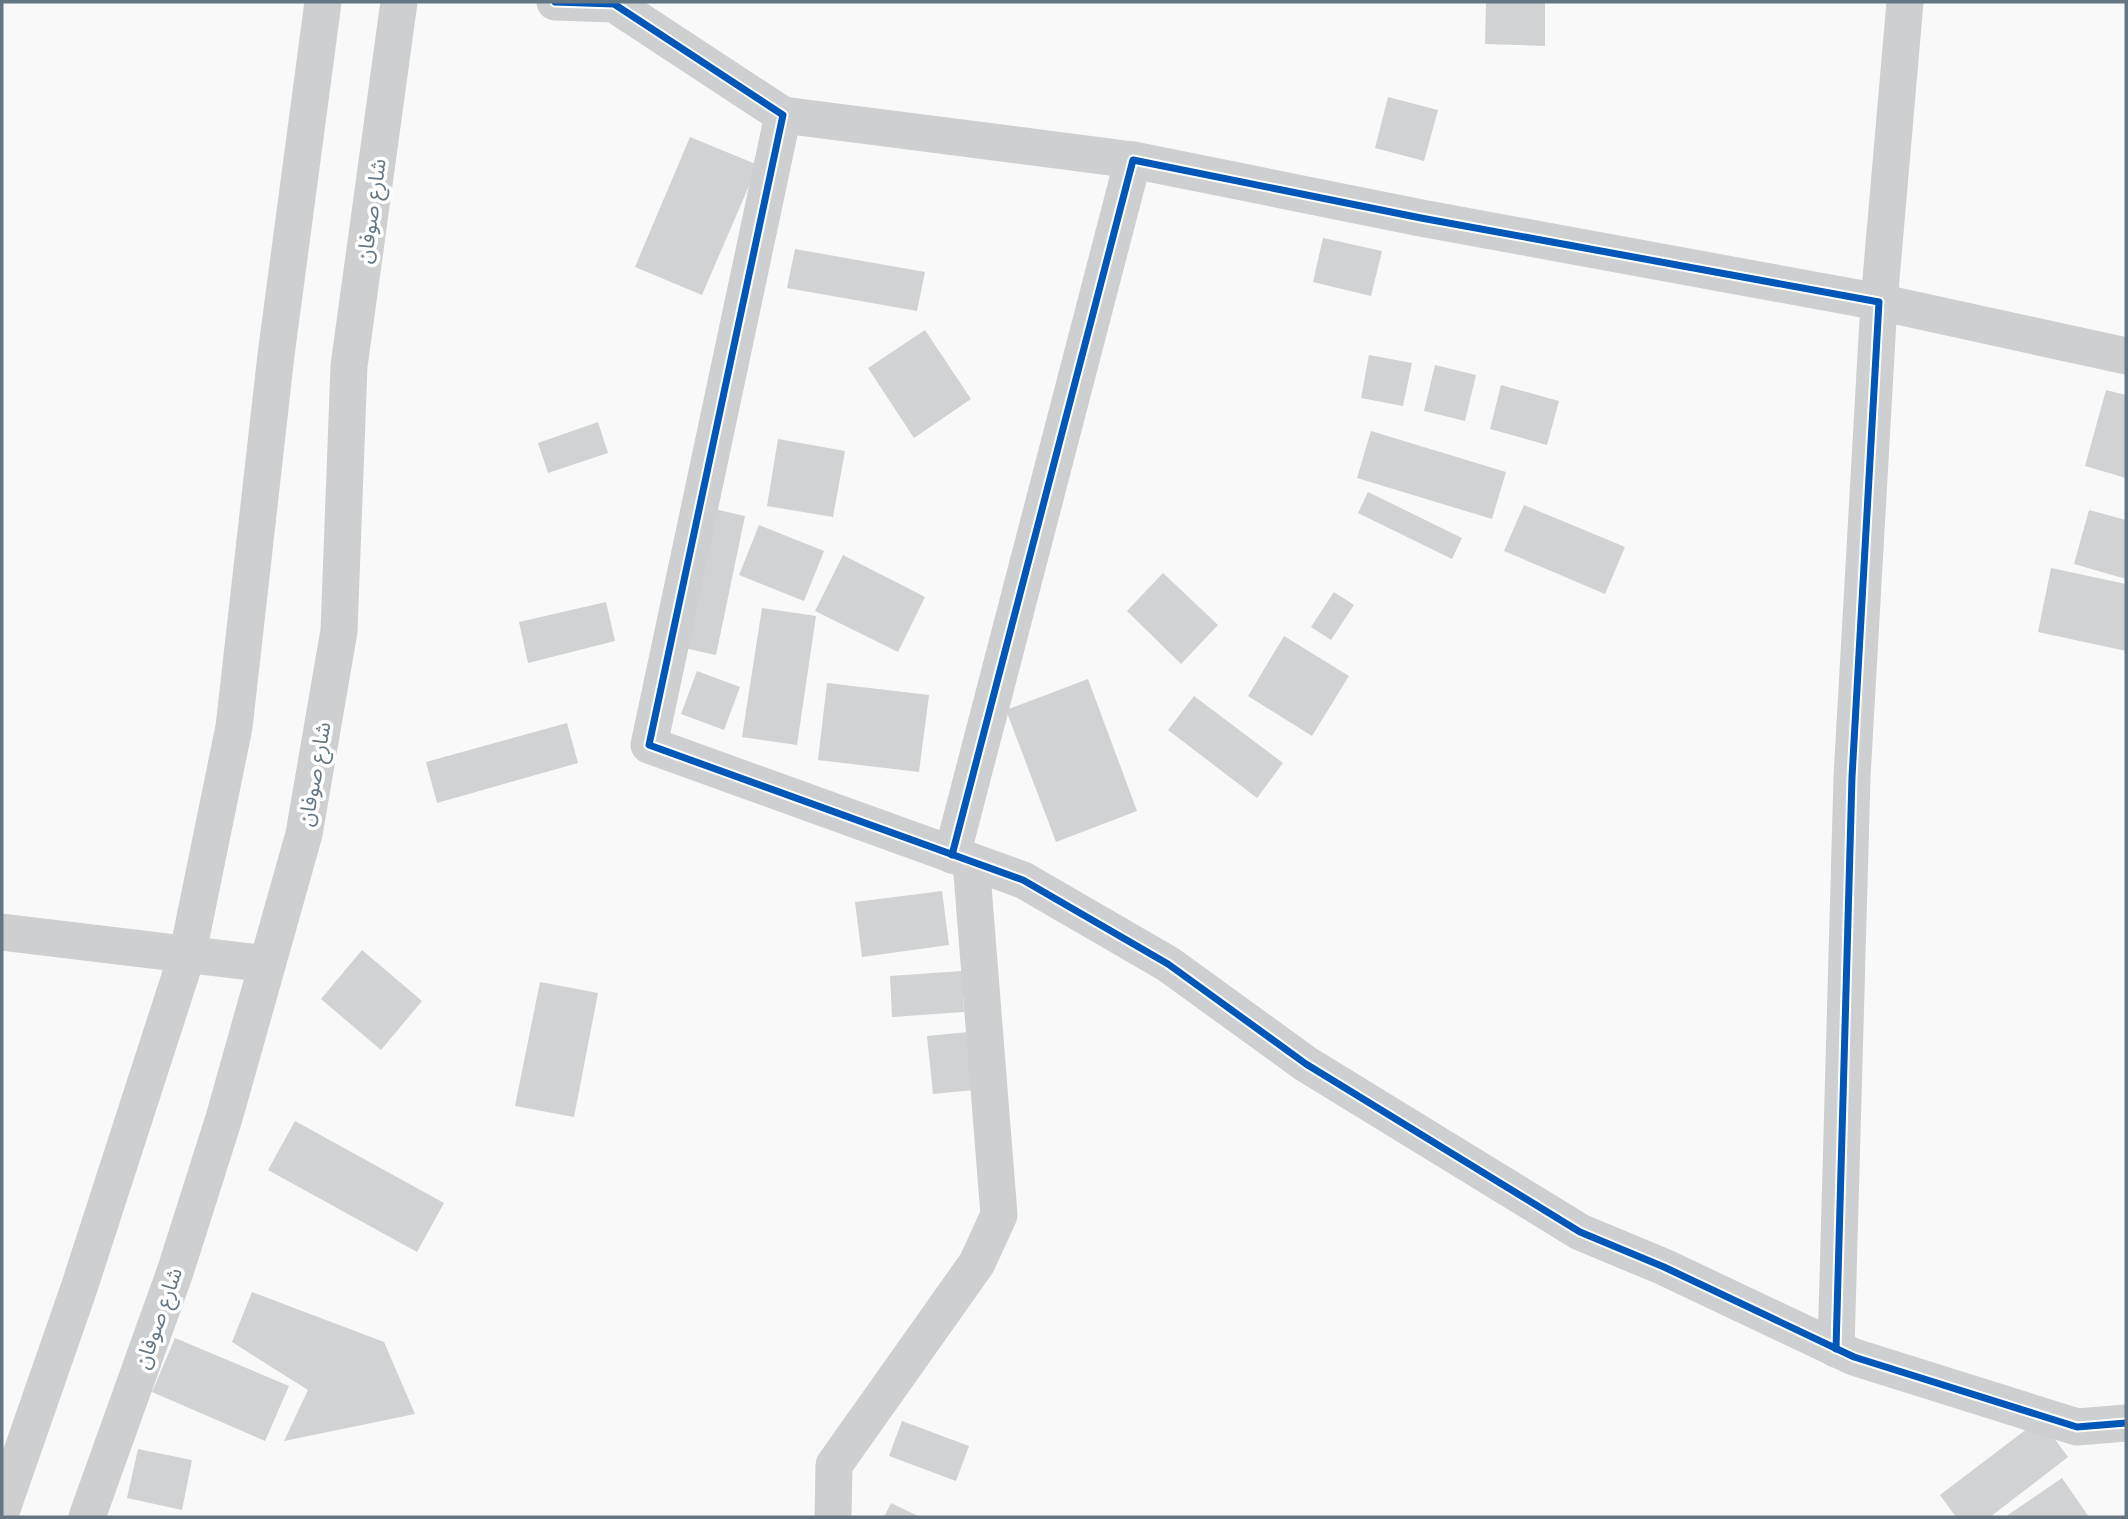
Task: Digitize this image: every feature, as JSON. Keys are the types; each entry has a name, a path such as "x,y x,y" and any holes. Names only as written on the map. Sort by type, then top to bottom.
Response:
{"street":[{"path":"2,1509 79,1288 188,952 234,727 276,355 323,2"},
{"name":"شارع صوفان","path":"87,1517 179,1259 224,1118 304,834 340,631 349,366 399,2"},
{"path":"555,2 614,4 783,115 1133,160 1421,218 1879,302 2126,356"},
{"path":"1836,1349 1852,777 1879,302 1905,2"},
{"path":"783,115 649,745 1023,880 1168,964 1306,1064 1580,1232 1664,1267 1836,1349 2077,1427 2126,1423"},
{"path":"833,1517 834,1465 977,1263 999,1215 962,858 1133,160"},
{"path":"2,932 188,952 267,964"}],"building":[{"path":"1486,3 1545,3 1545,46 1485,44"},
{"path":"1388,97 1438,110 1424,161 1375,148"},
{"path":"690,137 758,165 702,295 635,267"},
{"path":"1323,238 1382,251 1371,296 1313,282"},
{"path":"795,249 925,272 917,311 787,288"},
{"path":"925,330 971,399 914,438 868,368"},
{"path":"1369,355 1412,363 1403,406 1361,398"},
{"path":"1435,365 1476,375 1465,421 1424,411"},
{"path":"1501,385 1559,401 1547,445 1490,429"},
{"path":"2106,390 2126,395 2126,478 2085,466"},
{"path":"598,422 608,453 548,473 538,443"},
{"path":"1371,431 1506,472 1492,519 1357,478"},
{"path":"778,439 845,451 833,517 767,506"},
{"path":"1368,492 1462,538 1452,559 1358,513"},
{"path":"1524,505 1625,547 1605,594 1504,551"},
{"path":"714,509 745,516 716,655 684,648"},
{"path":"2089,510 2126,520 2126,579 2074,564"},
{"path":"759,525 824,551 804,601 739,575"},
{"path":"843,555 925,597 898,652 815,611"},
{"path":"2051,568 2126,584 2126,651 2038,632"},
{"path":"1163,573 1218,625 1181,664 1127,611"},
{"path":"1334,592 1354,605 1331,640 1311,627"},
{"path":"606,602 615,641 528,663 519,622"},
{"path":"762,608 816,616 797,745 742,737"},
{"path":"1284,636 1349,676 1312,736 1248,696"},
{"path":"697,671 740,687 724,730 681,714"},
{"path":"1088,679 1137,811 1056,842 1006,710"},
{"path":"827,683 929,695 919,772 818,760"},
{"path":"1194,696 1283,763 1257,798 1168,730"},
{"path":"567,723 578,763 437,803 426,762"},
{"path":"942,891 949,945 862,957 855,902"},
{"path":"362,950 422,1001 381,1050 321,999"},
{"path":"962,971 964,1012 892,1017 890,976"},
{"path":"540,982 598,993 574,1117 515,1106"},
{"path":"968,1032 974,1090 933,1094 927,1036"},
{"path":"295,1121 444,1203 417,1252 268,1170"},
{"path":"252,1292 384,1342 415,1414 284,1441 308,1390 232,1342"},
{"path":"175,1338 289,1386 265,1441 152,1392"},
{"path":"2040,1419 2068,1457 1990,1517 1956,1517 1940,1495"},
{"path":"902,1421 969,1446 956,1481 889,1456"},
{"path":"138,1449 192,1460 182,1510 127,1498"},
{"path":"2062,1478 2089,1517 2005,1517"},
{"path":"891,1503 920,1517 884,1517"}],"cycle path":[{"path":"555,2 614,4 783,115 649,745 1023,880 1168,964 1306,1064 1580,1232 1664,1267 1854,1357 2077,1427 2126,1423"},
{"path":"952,855 1133,160 1421,218 1879,302 1852,777 1836,1349"}]}
